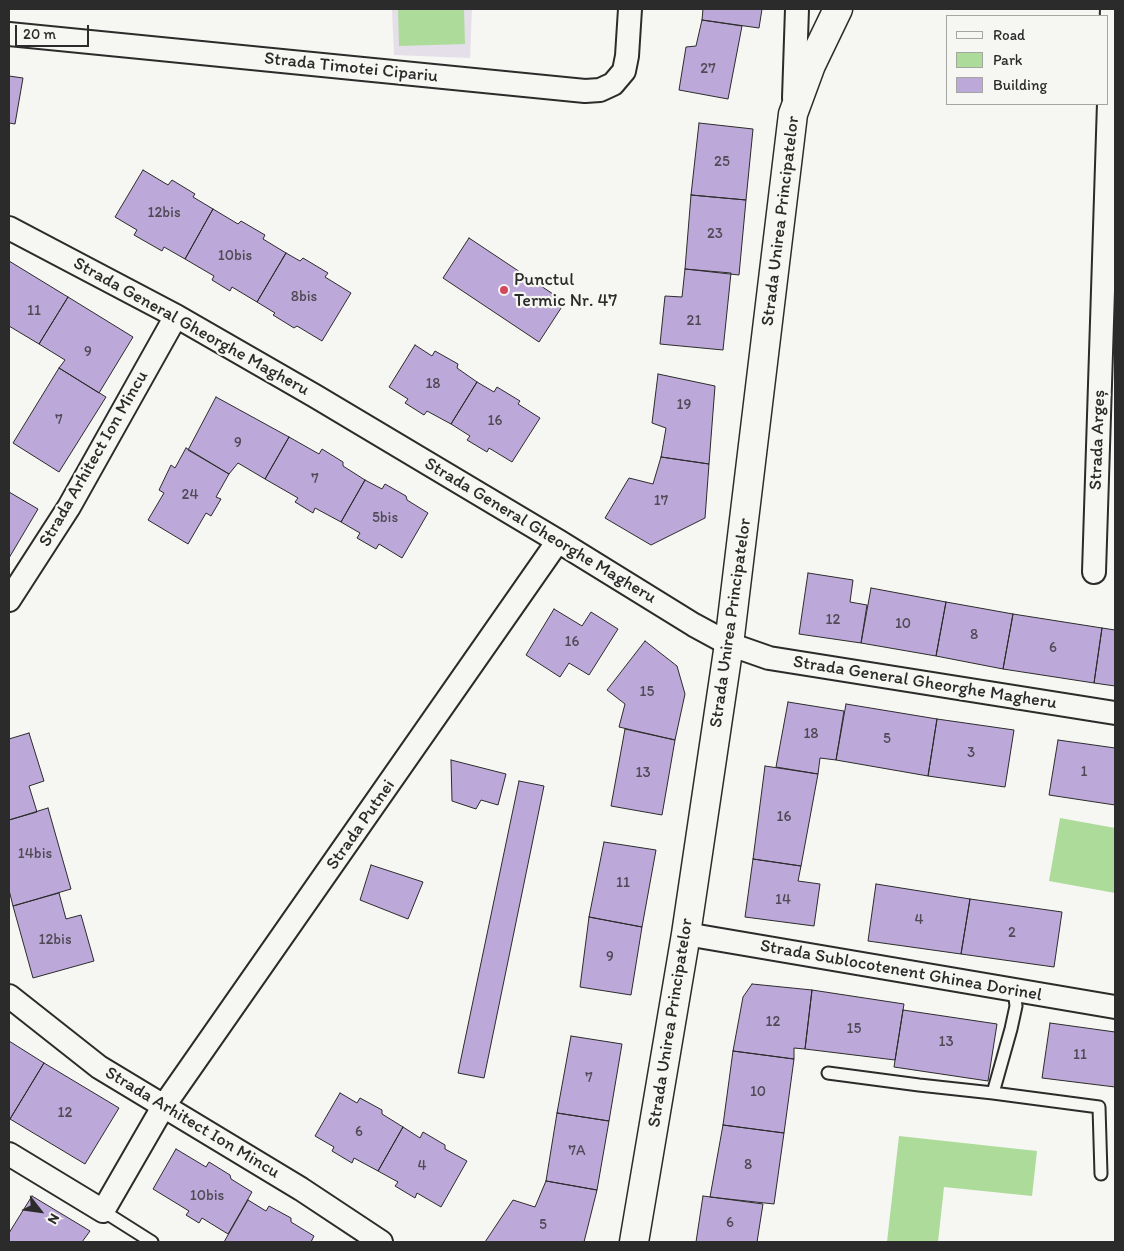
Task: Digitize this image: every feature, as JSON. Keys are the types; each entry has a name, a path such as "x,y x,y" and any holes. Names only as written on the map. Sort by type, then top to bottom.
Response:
{"main road":[{"name":"Strada Unirea Principatelor","path":"634,1242 686,934 729,644 793,114 811,65 838,9"}],"street":[{"name":"Strada Timotei Cipariu","path":"9,34 575,90 600,90 613,84 624,71 627,56 630,9"},
{"path":"793,114 797,9"},
{"name":"Strada Argeș","path":"1109,103 1112,9"},
{"name":"Strada Argeș","path":"1094,572 1109,105"},
{"name":"Strada General Gheorghe Magheru","path":"9,228 176,316 332,406 694,625 729,644 769,658 1115,713"},
{"name":"Strada Arhitect Ion Mincu","path":"9,600 69,507 176,316"},
{"name":"Strada Putnei","path":"103,1211 163,1107 558,541"},
{"name":"Strada Sublocotenent Ghinea Dorinel","path":"686,934 1115,1007"},
{"name":"Strada Arhitect Ion Mincu","path":"9,996 99,1068 301,1189 381,1242"},
{"path":"9,1154 103,1211"}],"lane":[{"path":"993,1093 1016,1006 1014,990"},
{"path":"828,1073 1099,1107 1101,1174"},
{"path":"103,1211 152,1242"}],"shaded area":[{"path":"392,9 472,9 470,58 394,55"}],"green space":[{"path":"398,9 464,9 465,44 399,46"},
{"path":"1060,818 1115,828 1115,893 1049,881"},
{"path":"899,1136 1037,1151 1032,1196 944,1187 938,1242 887,1242"}],"building":[{"path":"703,9 762,9 759,28 702,20"},
{"path":"702,20 742,26 728,99 679,90 686,47 696,46"},
{"path":"9,76 23,78 15,124 9,123"},
{"path":"699,123 753,129 746,200 691,195"},
{"path":"143,170 168,185 172,180 195,194 193,197 213,209 185,259 164,247 162,251 134,235 137,230 115,217"},
{"path":"691,195 746,200 739,275 685,269"},
{"path":"213,209 238,224 241,221 265,235 263,239 286,253 257,302 232,287 230,291 212,280 214,276 185,259"},
{"name":"Punctul Termic Nr. 47","path":"469,238 565,302 539,342 443,278"},
{"path":"286,253 300,261 303,258 328,273 325,277 351,293 322,341 297,326 294,328 257,302"},
{"path":"9,261 68,297 39,344 9,326"},
{"path":"685,269 731,273 723,350 660,344 665,296 682,297"},
{"path":"68,297 133,337 99,393 59,368 65,360 39,344"},
{"path":"415,345 432,356 435,351 458,364 457,368 477,382 451,424 427,411 424,415 405,403 408,399 389,387"},
{"path":"59,368 106,397 59,472 13,443"},
{"path":"658,374 715,386 709,464 661,457 666,428 652,423"},
{"path":"477,382 494,392 497,387 520,401 518,404 540,418 512,462 489,448 487,452 467,440 470,436 451,424"},
{"path":"216,397 289,437 265,479 238,463 229,474 188,450"},
{"path":"289,437 319,454 322,449 343,462 343,466 365,480 341,522 315,508 313,513 295,502 298,498 265,479"},
{"path":"186,448 229,474 216,497 221,499 211,516 206,513 188,544 148,520 164,493 159,490 171,465 175,468"},
{"path":"661,457 709,464 705,518 651,545 605,518 629,478 653,484"},
{"path":"365,480 382,489 385,484 406,496 407,500 428,513 402,558 379,544 376,549 357,538 360,533 341,522"},
{"path":"9,492 38,509 9,558"},
{"path":"808,573 853,580 850,602 867,605 861,643 799,634"},
{"path":"871,588 946,602 936,656 861,643"},
{"path":"946,602 1013,614 1003,669 936,656"},
{"path":"554,609 582,626 591,612 618,629 589,675 569,663 560,677 526,655"},
{"path":"1013,614 1102,628 1094,683 1003,669"},
{"path":"1102,628 1115,630 1115,686 1094,683"},
{"path":"645,641 677,666 685,694 675,740 619,727 625,704 607,690"},
{"path":"788,702 844,711 836,760 820,758 818,774 776,767"},
{"path":"846,704 937,719 928,776 836,760"},
{"path":"937,719 1014,730 1005,787 928,776"},
{"path":"625,729 675,740 662,815 611,806"},
{"path":"29,733 44,781 29,786 37,812 9,820 9,739"},
{"path":"1058,740 1115,748 1115,805 1049,795"},
{"path":"451,760 506,774 498,805 481,800 476,809 452,801"},
{"path":"765,766 818,774 801,866 753,859"},
{"path":"519,781 544,786 484,1078 458,1073"},
{"path":"48,808 71,889 13,906 9,890 9,820"},
{"path":"604,842 656,850 642,927 589,917"},
{"path":"753,859 801,866 798,881 820,884 814,926 745,917"},
{"path":"371,865 423,882 408,919 360,900"},
{"path":"876,884 970,899 961,954 868,941"},
{"path":"59,893 66,919 81,915 94,961 33,978 13,906"},
{"path":"970,899 1062,912 1054,967 961,954"},
{"path":"589,917 642,927 631,995 580,987"},
{"path":"752,984 812,990 805,1049 794,1048 794,1059 733,1051 743,997"},
{"path":"812,990 904,1004 895,1060 805,1049"},
{"path":"903,1010 997,1024 988,1081 894,1067"},
{"path":"1050,1023 1115,1032 1115,1087 1042,1078"},
{"path":"571,1036 622,1044 609,1121 557,1113"},
{"path":"9,1041 44,1063 10,1119 9,1118"},
{"path":"733,1051 794,1059 784,1133 723,1125"},
{"path":"44,1063 119,1108 85,1164 10,1119"},
{"path":"340,1093 357,1103 360,1098 382,1110 382,1114 403,1127 378,1171 354,1158 352,1163 332,1151 334,1147 315,1136"},
{"path":"557,1113 609,1121 597,1190 546,1181"},
{"path":"723,1125 784,1133 774,1204 710,1197"},
{"path":"403,1127 420,1138 423,1132 445,1145 445,1149 467,1161 441,1207 417,1193 415,1198 395,1186 398,1182 378,1171"},
{"path":"176,1149 206,1167 209,1162 252,1192 228,1234 202,1218 199,1223 186,1215 189,1211 153,1189"},
{"path":"546,1181 597,1190 584,1242 485,1242 513,1200 535,1207"},
{"path":"32,1196 90,1231 82,1242 9,1242 9,1233"},
{"path":"703,1196 763,1204 757,1242 696,1242"},
{"path":"248,1200 266,1211 269,1206 291,1218 291,1222 314,1236 311,1242 224,1242"}],"place":[{"name":"Punctul Termic Nr. 47","path":"504,290"}]}
